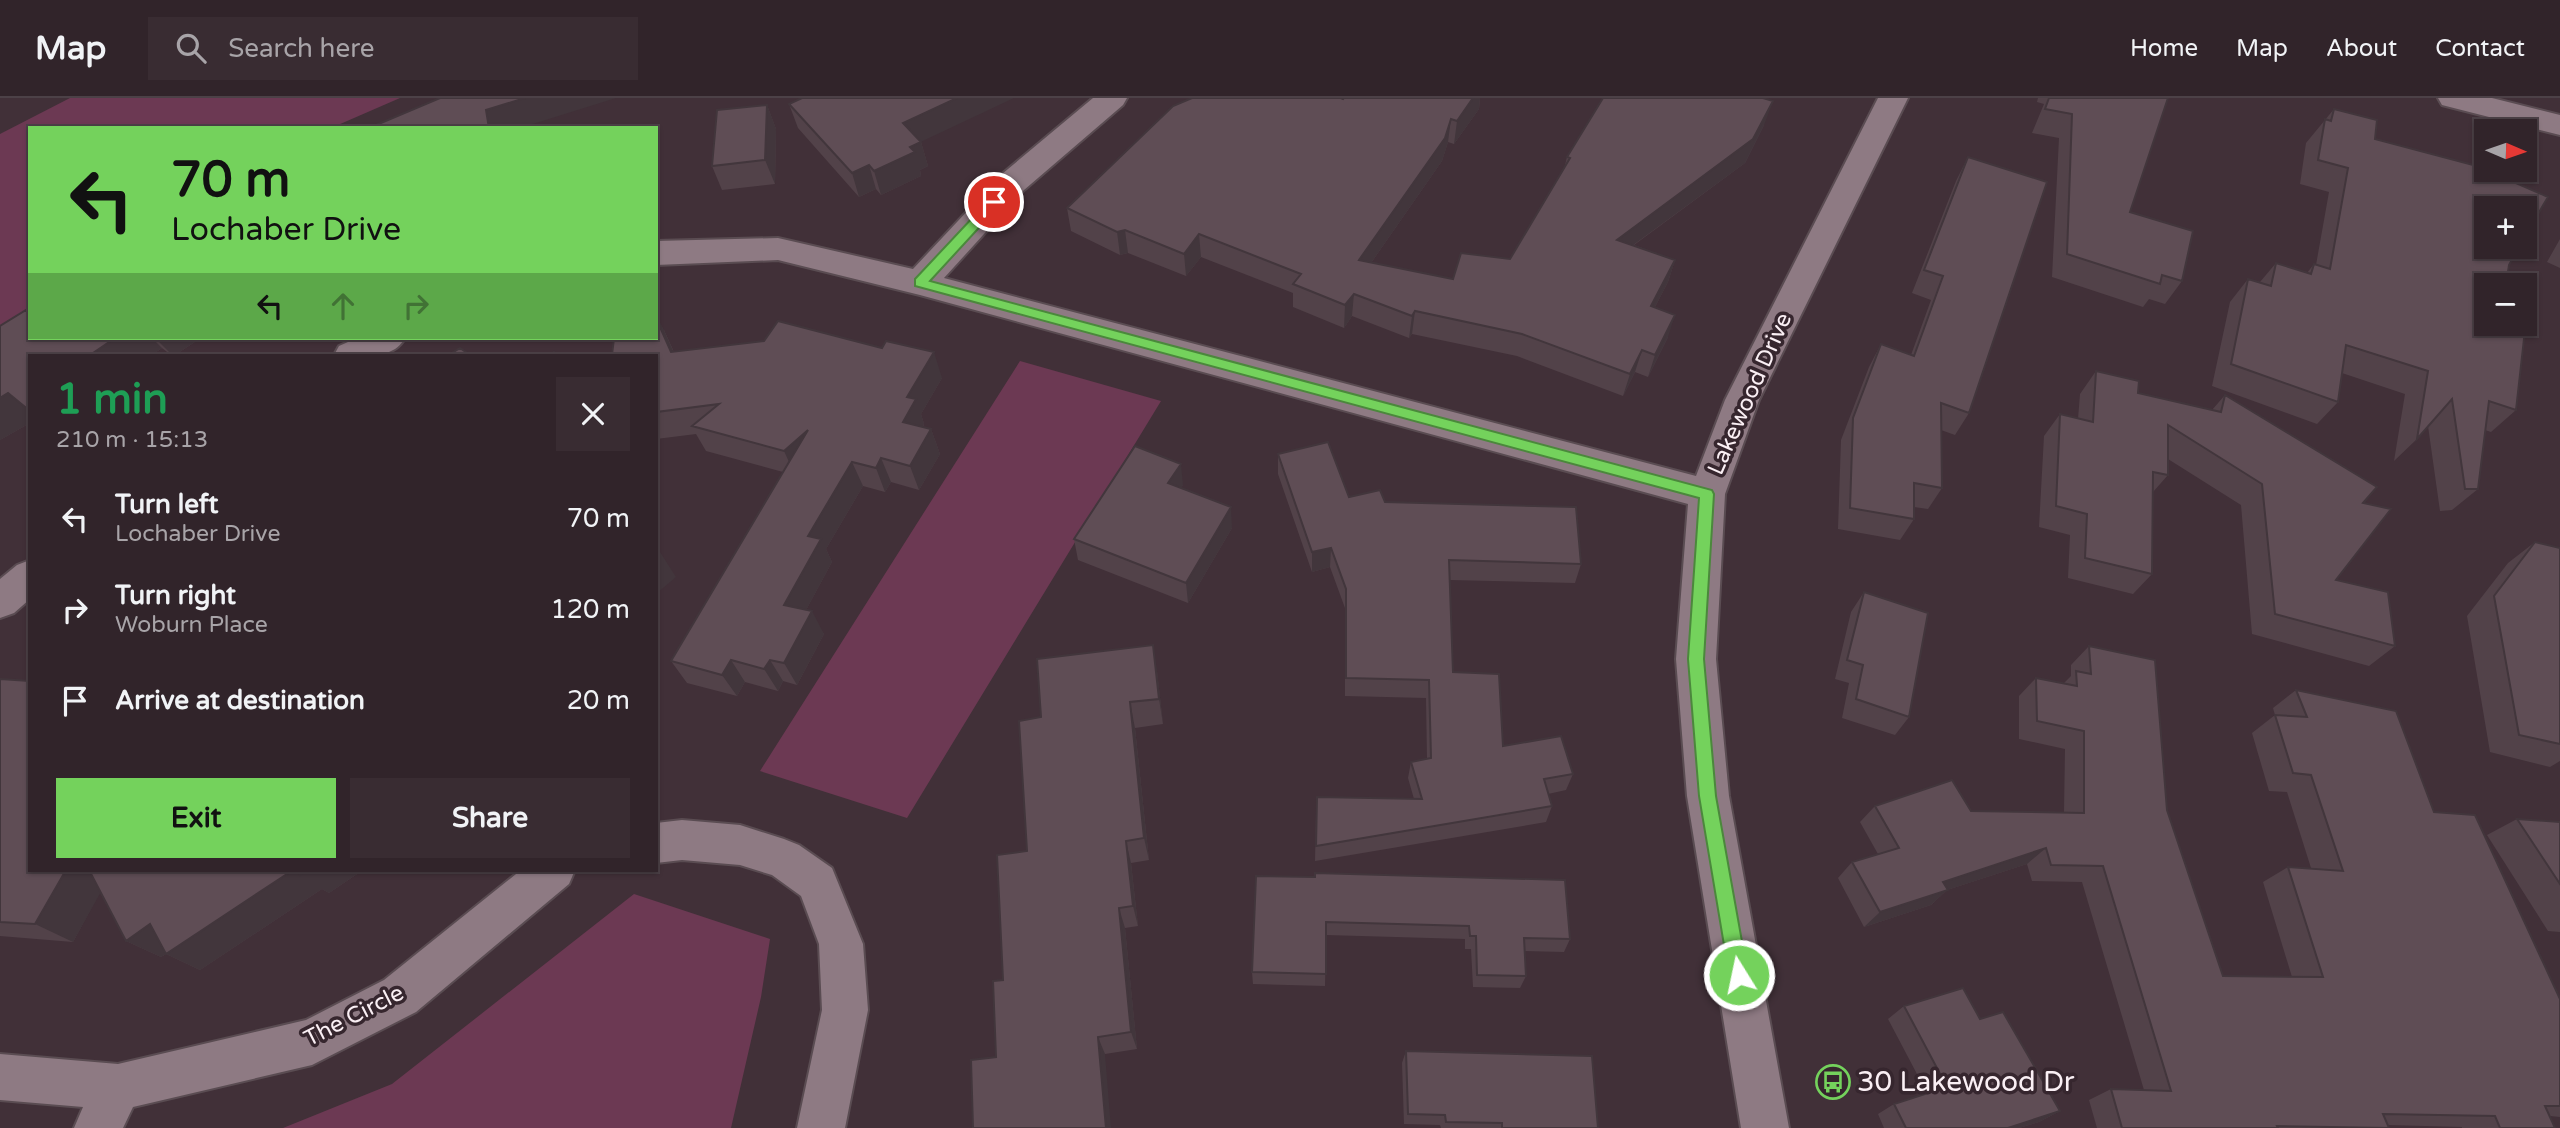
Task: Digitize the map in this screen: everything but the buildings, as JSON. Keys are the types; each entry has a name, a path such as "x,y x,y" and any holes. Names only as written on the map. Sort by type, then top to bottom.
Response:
{"street":[{"path":"920,283 1013,182 1112,98"},
{"name":"Lakewood Drive","path":"1765,1128 1708,796 1696,659 1706,494 1742,400 1892,98"},
{"path":"2453,98 2560,125"},
{"path":"658,253 778,249 920,283 1706,494"},
{"path":"353,354 384,340"},
{"path":"0,602 28,578"},
{"path":"658,844 682,840 740,845 784,859 817,882 841,944 845,1010 821,1128"},
{"name":"The Circle","path":"0,1077 118,1087 312,1042 400,996 552,872"},
{"path":"98,1128 118,1087"}],"shaded area":[{"path":"70,98 400,98 336,126 28,126 28,338 0,356 0,134"},
{"path":"1020,361 1161,401 907,818 760,771"},
{"path":"634,894 770,939 761,997 731,1128 283,1128 392,1084"}],"place":[{"name":"30 Lakewood Dr","path":"1833,1082"}],"route":[{"path":"994,202 920,283 1706,494 1696,659 1708,796 1739,975"}]}
